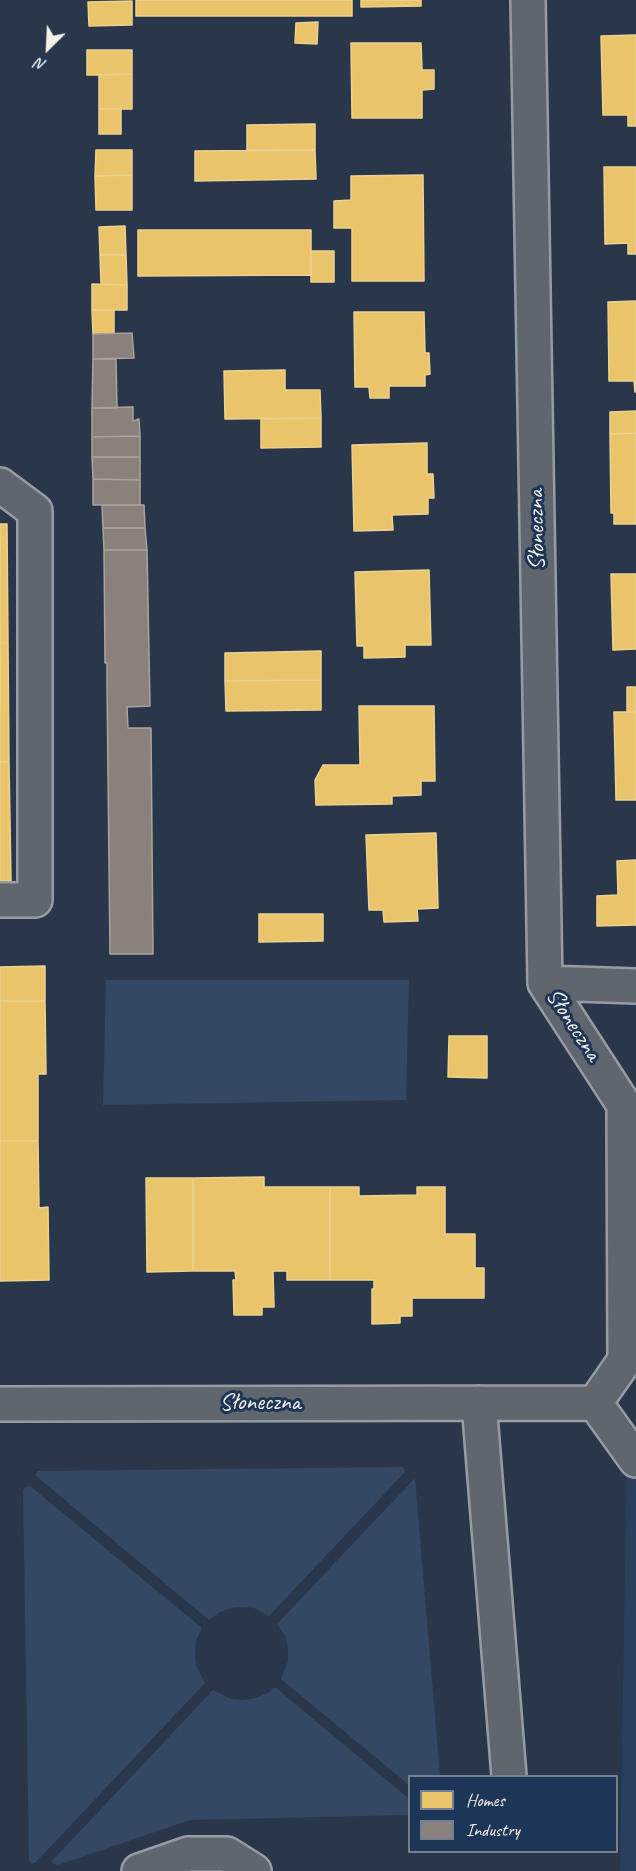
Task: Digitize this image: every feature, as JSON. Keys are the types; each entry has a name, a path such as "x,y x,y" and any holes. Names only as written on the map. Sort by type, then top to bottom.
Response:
{"street":[{"name":"Słoneczna","path":"0,1404 595,1403 625,1360 624,1105 544,983 528,0"},
{"path":"0,485 35,511 35,900 0,900"},
{"path":"544,983 636,986"},
{"path":"478,1403 509,1775"},
{"path":"595,1403 636,1460"},
{"path":"139,1871 188,1854 227,1854 254,1871"}],"shaded area":[{"path":"106,980 409,980 406,1100 103,1105"},
{"path":"627,1443 636,1443 636,1871 620,1871"},
{"path":"403,1467 405,1472 269,1616 254,1608 243,1607 220,1612 209,1620 35,1475 38,1471"},
{"path":"415,1478 440,1775 408,1775 408,1784 281,1679 288,1661 288,1649 286,1637 277,1624"},
{"path":"30,1486 202,1628 196,1641 195,1654 196,1666 205,1683 35,1863 31,1864 29,1860 23,1491 25,1487"},
{"path":"275,1687 408,1798 408,1815 190,1820 58,1865 53,1864 52,1861 213,1690 231,1699 243,1700 268,1693"}],"building: Homes":[{"path":"136,0 352,0 352,16 136,16"},
{"path":"361,0 421,0 421,6 361,7"},
{"path":"132,1 132,25 89,26 88,2"},
{"path":"318,22 317,44 295,43 296,23"},
{"path":"636,35 636,126 628,126 628,115 603,115 601,36"},
{"path":"351,43 421,43 422,70 434,70 434,89 422,90 422,118 352,118"},
{"path":"87,50 132,50 132,74 87,75"},
{"path":"132,74 132,109 99,109 99,75"},
{"path":"99,109 121,109 121,134 99,134"},
{"path":"315,124 315,150 247,150 247,125"},
{"path":"96,150 132,150 132,175 95,176"},
{"path":"315,150 316,179 195,181 195,151"},
{"path":"604,167 636,167 636,254 628,254 628,243 605,244"},
{"path":"132,175 132,210 96,210 95,176"},
{"path":"423,175 424,281 352,281 352,228 334,228 334,201 351,200 351,176"},
{"path":"125,226 126,255 100,255 99,227"},
{"path":"138,230 311,230 311,275 138,276"},
{"path":"311,251 334,251 334,282 311,282"},
{"path":"100,255 126,255 127,285 101,284"},
{"path":"92,284 127,285 127,310 92,310"},
{"path":"636,301 635,392 634,381 609,381 608,302"},
{"path":"92,310 114,310 114,333 93,334"},
{"path":"354,312 424,312 425,353 429,353 430,374 425,375 425,386 389,386 389,398 370,398 369,387 355,387"},
{"path":"285,370 285,390 320,390 321,418 225,419 224,371"},
{"path":"636,411 636,433 610,434 610,412"},
{"path":"321,418 321,447 261,448 261,419"},
{"path":"636,433 636,524 614,524 614,513 611,513 610,434"},
{"path":"427,443 427,474 433,474 434,498 428,498 428,514 392,515 393,530 354,531 352,445"},
{"path":"0,524 7,524 8,642 0,643"},
{"path":"429,570 431,645 405,645 405,657 364,658 364,646 357,646 355,572"},
{"path":"611,574 636,574 636,649 613,650"},
{"path":"8,642 9,762 0,762 0,643"},
{"path":"321,651 321,680 225,681 225,653"},
{"path":"321,680 321,710 226,711 225,681"},
{"path":"627,687 636,687 636,712 627,712"},
{"path":"359,706 434,706 435,781 421,781 421,795 392,796 392,804 316,805 315,780 323,765 360,765"},
{"path":"614,712 636,712 636,800 616,800"},
{"path":"0,762 9,762 11,881 0,881"},
{"path":"436,833 438,908 417,909 418,921 384,922 383,910 369,910 366,835"},
{"path":"636,860 636,925 597,926 597,896 618,895 617,861"},
{"path":"259,914 323,914 323,941 259,942"},
{"path":"45,966 45,1001 0,1001 0,967"},
{"path":"0,1001 45,1001 46,1074 38,1074 38,1141 0,1141"},
{"path":"449,1036 487,1036 487,1078 448,1077"},
{"path":"0,1141 38,1141 39,1208 48,1207 49,1280 0,1281"},
{"path":"264,1177 264,1187 330,1187 330,1280 287,1280 287,1271 273,1271 274,1307 262,1307 262,1315 234,1315 235,1271 193,1271 193,1178"},
{"path":"146,1178 193,1178 193,1271 147,1272"},
{"path":"330,1187 359,1187 359,1196 417,1195 417,1187 445,1187 445,1234 475,1234 475,1268 484,1268 484,1298 412,1298 412,1316 400,1316 400,1323 372,1324 374,1280 330,1280"}],"building: Industry":[{"path":"132,333 134,358 93,359 93,334"},
{"path":"93,359 116,359 117,408 92,408"},
{"path":"133,407 133,421 139,419 140,436 92,437 92,408"},
{"path":"140,436 140,457 92,457 92,437"},
{"path":"92,457 140,457 140,480 93,479"},
{"path":"93,479 140,480 140,505 93,505"},
{"path":"102,505 144,505 145,528 103,528"},
{"path":"103,528 145,528 147,550 104,550"},
{"path":"104,550 147,550 150,706 127,707 128,728 151,728 153,954 110,954"}]}
